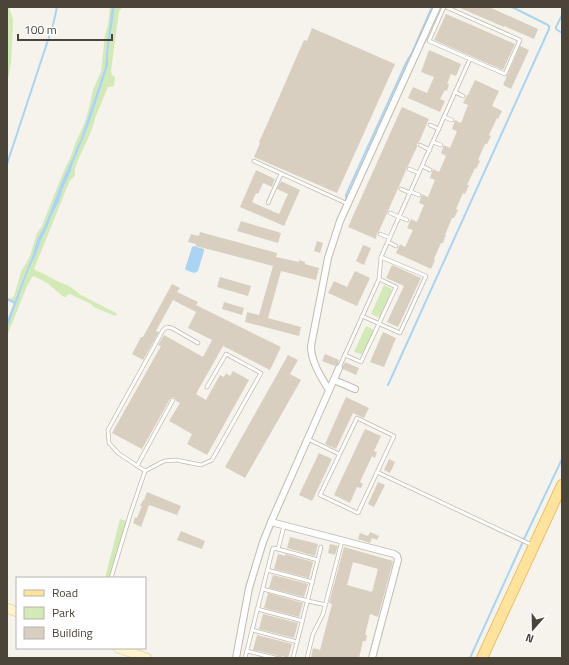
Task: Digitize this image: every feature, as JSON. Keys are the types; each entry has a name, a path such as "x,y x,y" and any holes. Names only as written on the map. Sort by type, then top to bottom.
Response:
{"main road":[{"path":"482,658 562,485"},
{"path":"121,649 147,658"}],"street":[{"path":"329,390 320,376 311,354 311,346 328,258 348,204 437,7"},
{"path":"236,658 249,588 263,542 339,368"},
{"path":"334,380 355,389"},
{"path":"271,522 397,556 398,560 372,658"}],"lane":[{"path":"445,7 520,40 505,74 429,41 445,7"},
{"path":"339,368 379,278 382,257 388,242 470,59"},
{"path":"455,92 463,96"},
{"path":"444,117 452,120"},
{"path":"430,125 439,129"},
{"path":"433,142 441,145"},
{"path":"420,145 430,150"},
{"path":"254,162 348,204"},
{"path":"422,166 430,170"},
{"path":"409,169 419,173"},
{"path":"268,204 281,174"},
{"path":"400,189 419,195"},
{"path":"390,213 407,220"},
{"path":"380,234 390,238"},
{"path":"388,242 396,246"},
{"path":"362,316 400,333 426,276 382,257"},
{"path":"345,355 362,362 396,287 379,278"},
{"path":"144,471 118,453 109,443 108,430 163,330 172,328 198,343"},
{"path":"111,577 144,471 164,462 176,460 201,465 212,460 261,373 226,354 207,387"},
{"path":"137,466 173,400"},
{"path":"357,418 394,436 358,513 320,495 339,454 357,418"},
{"path":"308,439 339,454"},
{"path":"377,472 534,545"},
{"path":"278,549 284,526"},
{"path":"307,658 313,634 326,605 342,541"},
{"path":"293,658 321,547"},
{"path":"245,658 273,548 318,560"},
{"path":"268,570 313,582"},
{"path":"263,589 326,605"},
{"path":"257,609 303,621"},
{"path":"252,630 297,642"},
{"path":"247,650 275,658"}],"green space":[{"path":"7,7 9,7 13,19 13,25 11,63 7,84"},
{"path":"110,7 112,7 112,13 105,67 80,141 62,181 45,225 37,240 32,257 14,302 7,299 14,296 21,272 30,256 37,233 42,226 85,122 93,90 101,72"},
{"path":"115,7 123,7 119,11 111,71 112,75 115,77 114,86 108,87 76,165 75,176 70,180 34,269 69,286 81,295 117,314 115,316 70,294 64,297 47,283 34,276 27,286 7,336 7,329 29,269 59,201 89,124 108,66 108,54"},
{"path":"384,285 392,289 380,318 371,314"},
{"path":"366,326 374,330 363,355 354,352"},
{"path":"120,519 126,521 110,577 105,577"}],"water":[{"path":"112,7 115,7 108,54 108,66 89,124 71,171 29,269 7,329 7,321 32,257 37,240 45,225 62,181 80,141 105,67"},
{"path":"194,246 204,249 204,251 198,271 194,273 185,269 192,247"}],"building":[{"path":"458,7 489,7 538,29 534,39"},
{"path":"446,14 515,44 503,70 434,40"},
{"path":"312,28 395,64 337,193 254,157 260,143 259,142 304,40 307,41"},
{"path":"520,46 529,50 511,89 503,85"},
{"path":"429,50 461,64 456,76 451,74 447,84 449,84 447,91 445,90 440,99 445,101 440,112 408,98 413,87 427,93 434,77 421,72"},
{"path":"475,80 499,91 492,106 502,111 489,135 491,136 487,144 485,144 478,160 480,161 467,185 469,185 465,194 463,193 456,209 458,210 454,218 452,218 431,269 396,253 400,244 405,247 413,230 407,228 411,219 417,222 424,205 419,203 422,194 428,197 435,180 430,178 433,169 439,172 446,156 441,153 444,145 450,148 457,131 452,129 455,120 461,123 468,105 463,103"},
{"path":"402,107 429,119 377,233 376,239 348,227"},
{"path":"256,170 275,179 272,187 263,183 252,202 279,214 288,194 277,189 281,181 300,190 284,226 240,207"},
{"path":"241,221 281,233 278,243 237,231"},
{"path":"200,232 277,253 276,257 299,262 299,260 305,262 305,264 319,268 316,280 281,271 268,318 301,327 299,336 245,322 247,312 259,315 273,266 196,246 196,244 188,242 191,234 199,236"},
{"path":"317,241 323,243 320,253 314,251"},
{"path":"363,245 371,248 364,265 356,261"},
{"path":"392,265 421,278 398,327 387,322 404,286 386,278"},
{"path":"355,271 370,278 357,306 328,293 334,281 347,287"},
{"path":"220,277 251,286 248,296 217,287"},
{"path":"172,284 180,288 177,292 198,302 196,305 281,347 270,370 223,346 196,394 206,400 220,375 224,377 226,373 230,376 233,371 249,380 207,455 187,444 192,434 169,421 180,403 173,397 170,399 142,449 112,433 161,346 158,345 164,335 203,357 212,340 188,328 196,312 173,300 156,331 159,332 143,360 132,354"},
{"path":"224,302 244,308 242,315 222,309"},
{"path":"383,332 396,338 384,367 370,362"},
{"path":"325,354 339,360 338,364 335,366 322,361"},
{"path":"288,355 298,360 290,374 301,380 245,478 225,467"},
{"path":"345,362 359,368 356,375 343,369"},
{"path":"346,397 369,408 364,418 353,413 336,449 325,444"},
{"path":"365,429 381,436 374,451 377,452 375,458 372,456 360,482 363,484 361,488 357,487 350,503 334,495"},
{"path":"319,453 332,459 312,501 299,495"},
{"path":"389,459 395,462 390,473 384,470"},
{"path":"378,482 385,485 374,507 368,504"},
{"path":"147,492 181,506 177,515 149,505 141,527 133,523 135,517 137,518 142,506 140,506"},
{"path":"181,531 205,541 202,549 177,540"},
{"path":"370,532 379,536 377,540 372,538 370,543 358,539 360,533 368,536"},
{"path":"290,537 318,544 315,556 287,548"},
{"path":"330,544 338,546 335,555 328,553"},
{"path":"344,547 393,561 378,617 370,614 365,635 367,635 366,641 363,641 359,658 311,658 313,648 320,650 332,604 329,603","holes":["353,562 378,569 372,592 347,585"]},
{"path":"278,554 285,556 285,554 313,562 309,578 274,569"},
{"path":"273,575 308,584 304,597 269,588"},
{"path":"268,593 303,603 299,617 264,608"},
{"path":"263,614 298,623 294,638 259,629"},
{"path":"257,635 292,644 288,658 282,656 282,658 278,658 276,655 253,650"}],"waterway":[{"path":"7,164 53,25 57,7"},
{"path":"346,200 346,195 432,7"},
{"path":"388,385 549,29 549,26 546,24 512,7"},
{"path":"562,15 556,27 556,29 562,33"},
{"path":"7,299 15,303"},
{"path":"470,658 562,459"}]}
